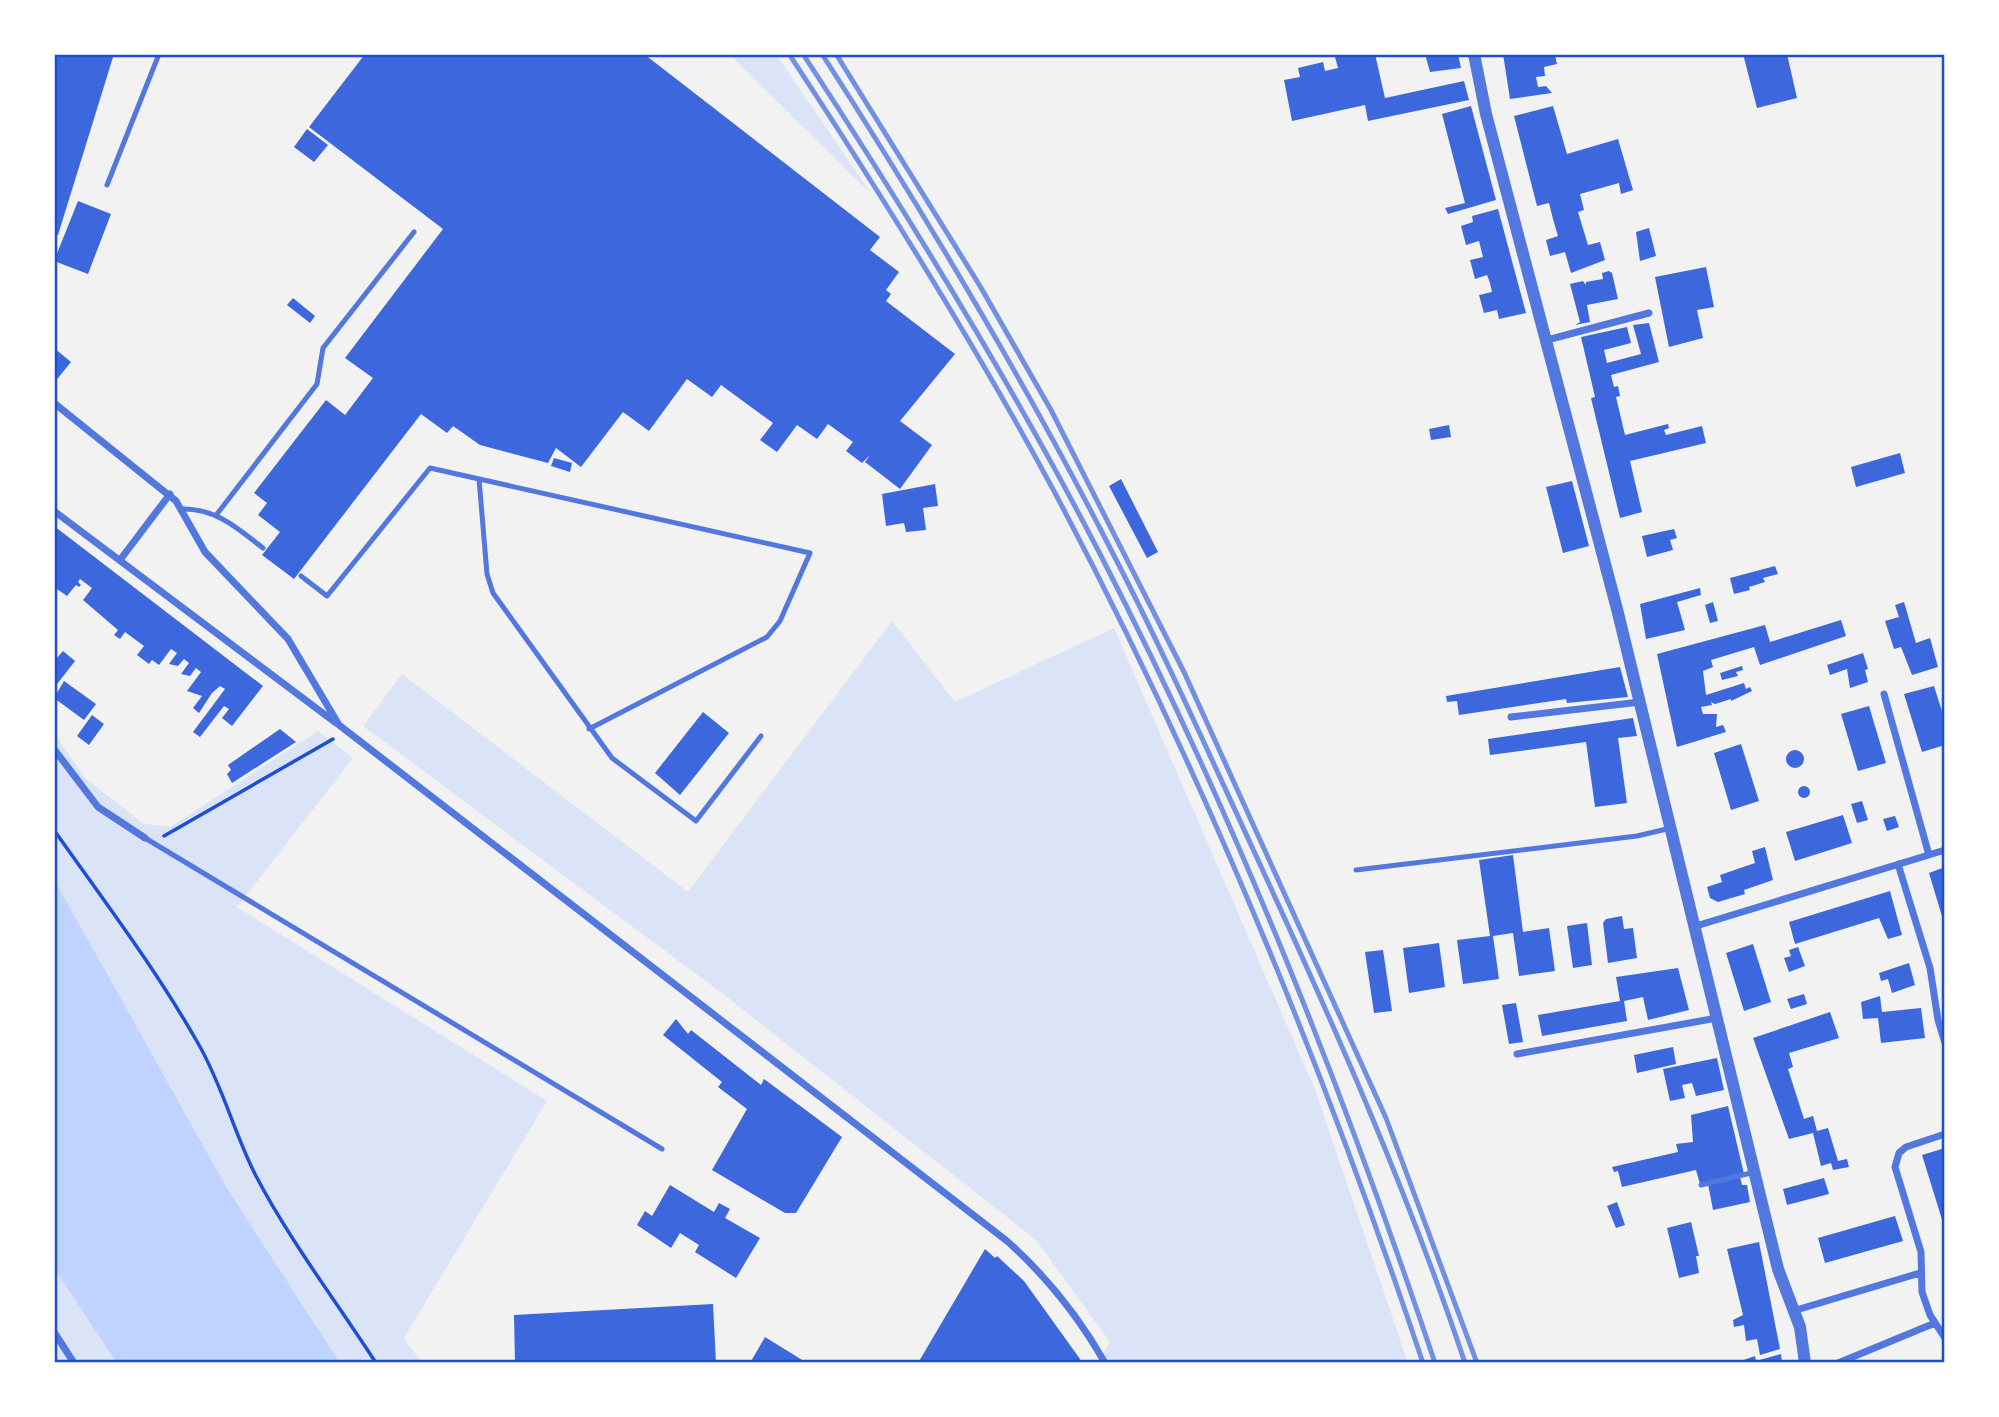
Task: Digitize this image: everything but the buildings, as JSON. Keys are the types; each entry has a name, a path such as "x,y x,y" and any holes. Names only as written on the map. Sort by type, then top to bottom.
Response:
{"street":[{"path":"1474,54 1486,114 1641,702 1777,1269 1800,1327 1805,1363"},
{"path":"1547,340 1648,313"},
{"path":"54,402 170,494 183,509 198,542 210,558 288,639 339,725"},
{"path":"120,560 170,494"},
{"path":"54,511 339,725 1007,1241 1064,1302 1105,1363"},
{"path":"1884,694 1929,855"},
{"path":"1511,717 1641,702"},
{"path":"54,749 98,807 145,838"},
{"path":"1696,926 1945,850"},
{"path":"1898,864 1930,968 1938,1020 1945,1043"},
{"path":"1517,1054 1718,1018"},
{"path":"1945,1134 1906,1147 1895,1162 1921,1252 1922,1292 1935,1323 1945,1338"},
{"path":"1793,1311 1920,1273"},
{"path":"1838,1363 1935,1323"},
{"path":"54,1332 74,1363"}],"lane":[{"path":"107,185 159,54"},
{"path":"217,514 317,384 323,348 414,232"},
{"path":"301,576 327,596 430,468 810,553 780,621 768,637 589,729"},
{"path":"479,479 486,574 493,593 589,729 620,765 696,821 761,736"},
{"path":"183,509 202,509 217,514 263,548"},
{"path":"1356,870 1637,836 1671,828"},
{"path":"145,838 662,1149"},
{"path":"1701,1185 1755,1172"}],"path":[{"path":"145,838 166,836 325,741 350,734"},
{"path":"54,830 124,926 187,1025 216,1077 240,1141 265,1193 376,1363"}],"shaded area":[{"path":"729,54 776,54 872,195"},
{"path":"892,621 955,702 1114,628 1316,1092 1408,1363 1098,1363 1110,1342 1036,1240 723,994 363,726 402,674 688,892"},
{"path":"318,731 353,758 237,907 547,1101 404,1338 422,1363 340,1363 228,1190 54,879 54,733 85,778 144,824 170,827"},
{"path":"54,1268 117,1363 54,1363"}],"water":[{"path":"54,879 228,1190 340,1363 117,1363 54,1268"}],"railway":[{"path":"789,54 960,325 1055,493 1161,705 1257,920 1301,1030 1344,1140 1423,1363"},
{"path":"803,54 920,237 1030,424 1099,552 1148,651 1240,850 1323,1052 1435,1363"},
{"path":"822,54 1006,356 1074,479 1145,618 1338,1038 1418,1231 1465,1363"},
{"path":"836,54 980,286 1051,410 1184,672 1386,1118 1477,1363"}]}
